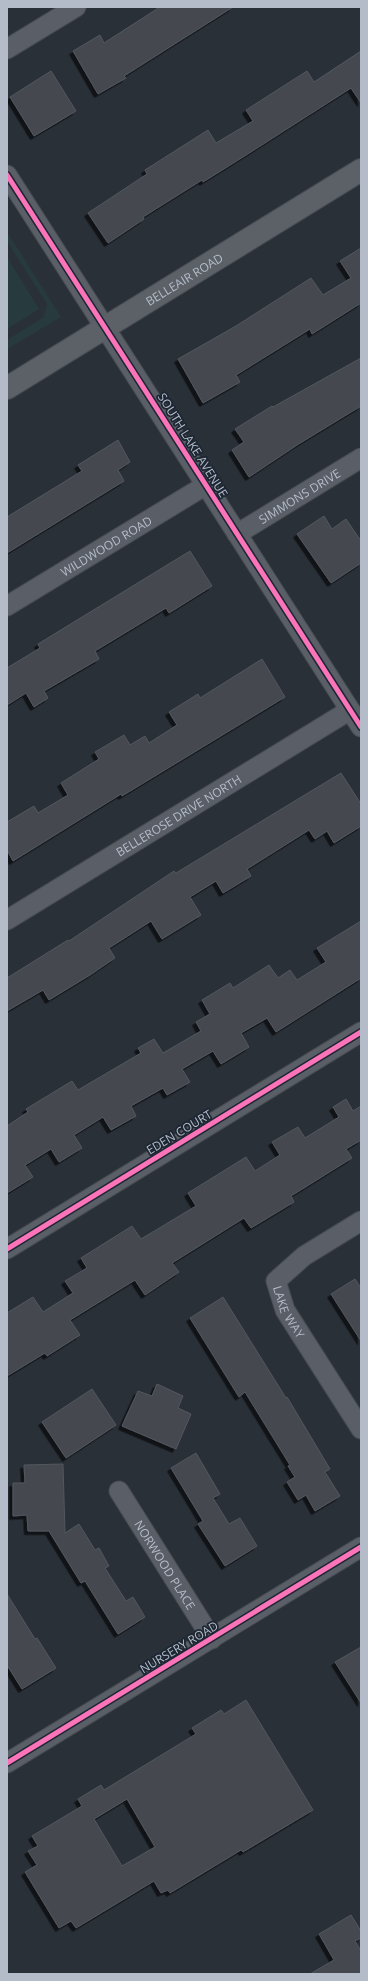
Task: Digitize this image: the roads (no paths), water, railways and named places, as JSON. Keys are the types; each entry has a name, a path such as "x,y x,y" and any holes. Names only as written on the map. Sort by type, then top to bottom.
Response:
{"main road":[{"name":"BELLEAIR ROAD","path":"7,388 361,170"}],"street":[{"path":"7,49 76,7"},
{"name":"SOUTH LAKE AVENUE","path":"7,174 361,727"},
{"name":"SIMMONS DRIVE","path":"237,534 361,458"},
{"name":"WILDWOOD ROAD","path":"7,606 206,485"},
{"name":"BELLEROSE DRIVE NORTH","path":"7,920 350,710"},
{"name":"EDEN COURT","path":"7,1249 361,1032"},
{"name":"LAKE WAY","path":"361,1221 304,1256 276,1281 285,1310 361,1429"},
{"name":"NORWOOD PLACE","path":"119,1491 212,1639"},
{"name":"NURSERY ROAD","path":"8,1761 212,1639 361,1547"}]}
